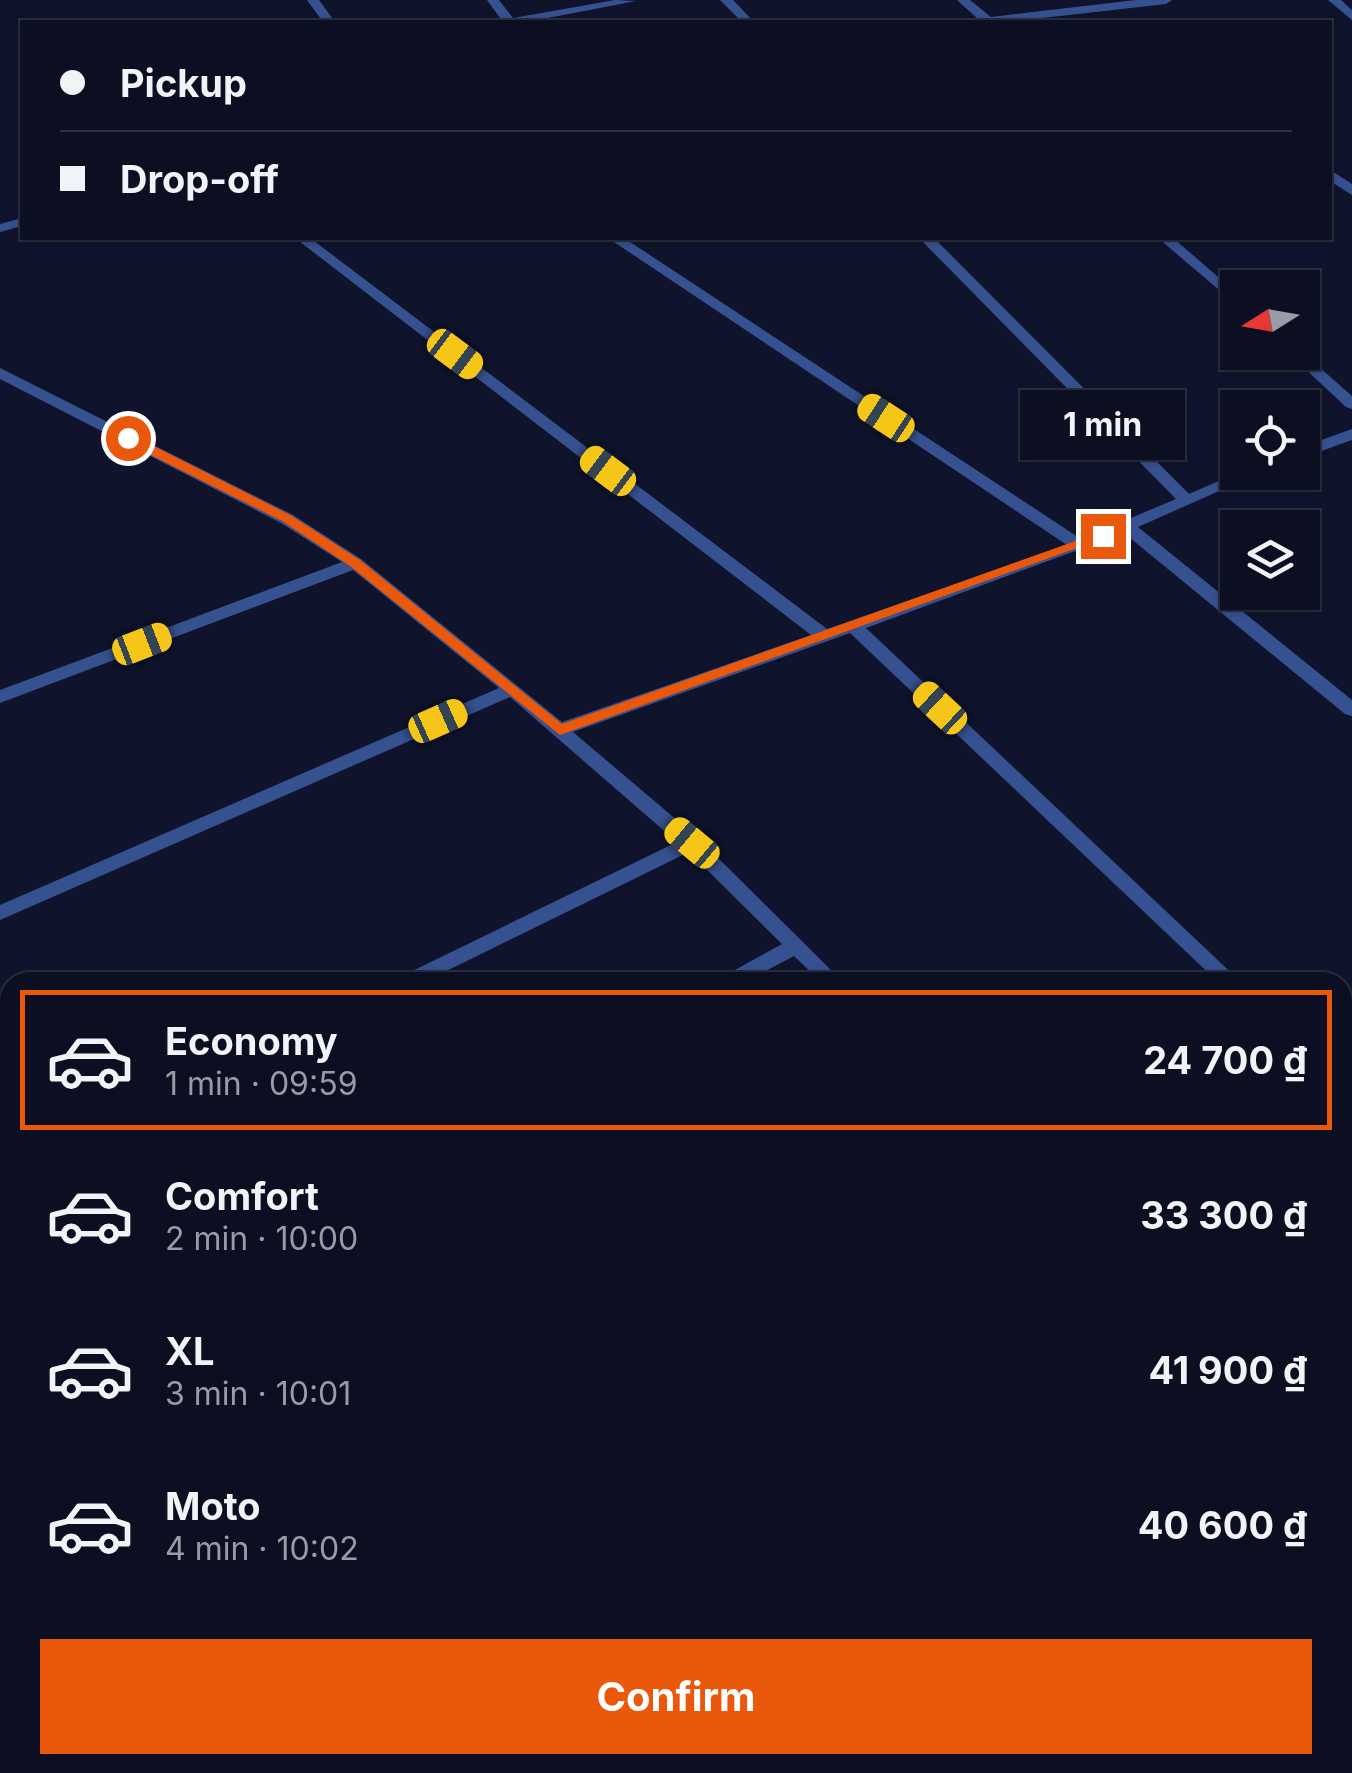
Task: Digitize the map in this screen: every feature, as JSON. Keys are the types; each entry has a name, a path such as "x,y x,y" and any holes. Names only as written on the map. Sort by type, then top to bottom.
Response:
{"street":[{"path":"492,0 507,20"},
{"path":"726,0 746,20"},
{"path":"963,0 987,20"},
{"path":"1005,20 1166,0"},
{"path":"1334,0 1352,16"},
{"path":"521,20 630,1"},
{"path":"1118,6 1136,20"},
{"path":"1332,176 1352,191"},
{"path":"305,240 823,635"},
{"path":"618,240 1080,546"},
{"path":"928,240 1186,500"},
{"path":"1167,240 1220,286"},
{"path":"1314,370 1352,404"},
{"path":"0,373 287,518 355,563 512,689 692,843 823,972"},
{"path":"1320,447 1352,434"},
{"path":"560,730 1080,546 1220,486"},
{"path":"1126,526 1352,710"},
{"path":"0,697 355,563"},
{"path":"853,626 1220,972"},
{"path":"0,913 512,689"},
{"path":"428,972 692,843"},
{"path":"747,972 795,946"}],"route":[{"path":"128,438 287,518 355,563 560,730 1103,536"}]}
